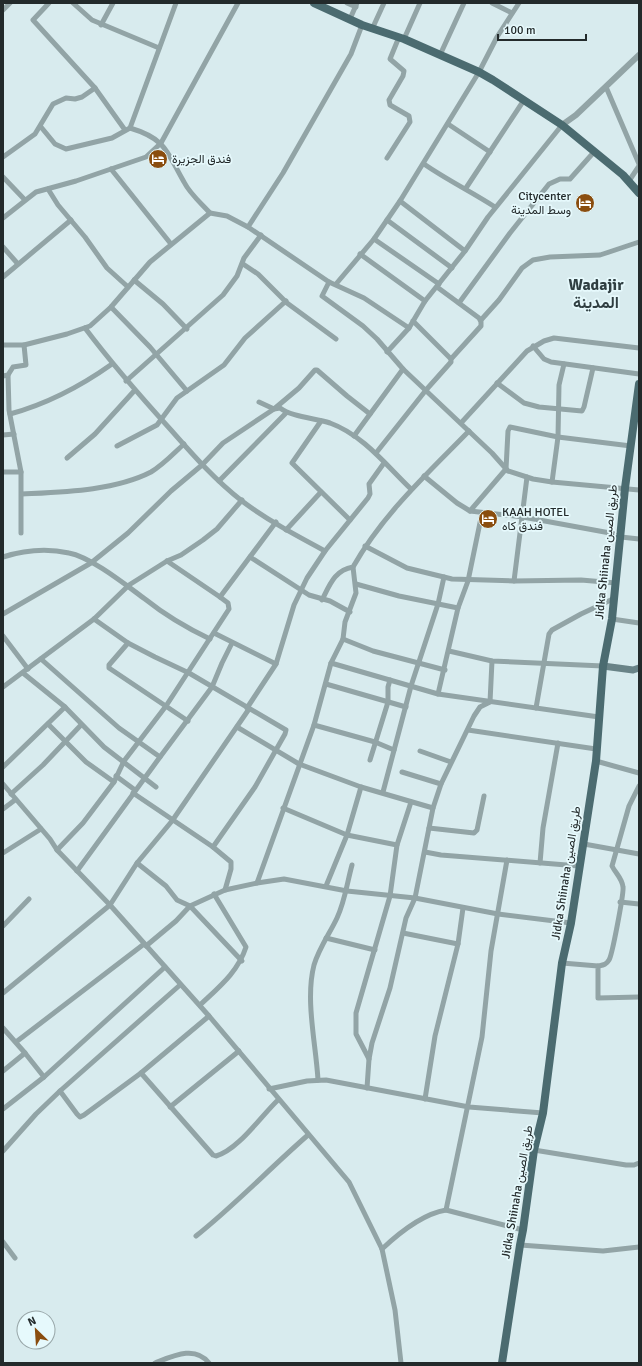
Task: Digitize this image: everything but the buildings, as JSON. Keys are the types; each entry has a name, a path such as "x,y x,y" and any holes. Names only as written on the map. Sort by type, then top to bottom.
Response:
{"main road":[{"path":"314,3 362,25 373,27 401,38 479,72 562,125 629,181 639,193"},
{"name":"Jidka Shiinaha طريق الصين","path":"502,1363 520,1245 524,1230 534,1150 543,1113 562,963 571,923 596,761 603,666 615,598 625,488 639,397 639,384"},
{"path":"603,666 633,670 639,668"}],"street":[{"path":"3,10 10,3"},
{"path":"49,3 33,20 95,88 127,129 161,142 173,159 184,182 210,213 227,216 248,227 329,282 336,284 373,304 409,328"},
{"path":"73,3 92,20 159,48"},
{"path":"102,25 112,3"},
{"path":"41,127 55,144 66,149 112,138 127,129 176,3"},
{"path":"3,218 36,192 111,169 150,155 161,142 238,3"},
{"path":"347,3 356,5 350,19"},
{"path":"373,27 384,3"},
{"path":"387,158 410,122 409,116 390,105 389,100 404,72 390,59 420,3"},
{"path":"440,54 464,3"},
{"path":"492,3 512,13"},
{"path":"336,284 374,239 400,201 479,72 488,51 519,3"},
{"path":"248,227 284,173 351,54 362,25"},
{"path":"387,352 409,328 425,301 465,251 495,207 562,125 576,115 639,55"},
{"path":"606,87 639,165 629,181"},
{"path":"3,157 29,140 41,127 43,119 54,104 59,100 66,98 76,99 82,97 95,88"},
{"path":"466,188 524,100"},
{"path":"448,124 490,152"},
{"path":"459,303 510,233 549,184 560,179 570,179 594,152"},
{"path":"424,164 442,177 466,188 495,207"},
{"path":"111,169 171,244"},
{"path":"3,177 25,200"},
{"path":"48,189 107,268 128,287"},
{"path":"400,201 465,251"},
{"path":"3,345 24,345 85,328 96,321 111,307 150,262 210,213"},
{"path":"3,277 71,220"},
{"path":"387,220 452,268"},
{"path":"126,381 187,328 229,288 243,264 244,258 261,235"},
{"path":"374,239 438,285 480,320 481,326 451,359 451,362 426,390 376,453"},
{"path":"480,320 499,300 522,268 533,260 550,257 600,255 639,242"},
{"path":"3,247 18,264"},
{"path":"360,254 425,301"},
{"path":"243,264 258,274 286,301 336,339"},
{"path":"134,280 163,304 187,328"},
{"path":"329,282 322,296 363,326 403,369 469,431 506,469 515,474 552,482 639,490"},
{"path":"117,446 143,434 157,425 177,398 224,365 245,338 286,301"},
{"path":"111,307 157,354 187,391"},
{"path":"413,321 451,359"},
{"path":"85,328 126,381 202,465 219,481 242,500 286,530 325,551"},
{"path":"461,424 497,383 533,346 554,338 639,348"},
{"path":"21,533 22,494 20,472 10,414 6,375 14,367 26,365 24,345"},
{"path":"533,346 544,359 564,364 639,374"},
{"path":"10,414 44,402 87,382 112,364"},
{"path":"552,482 558,437 559,385 564,364"},
{"path":"497,383 524,403 539,407 583,410 593,368"},
{"path":"354,436 403,369"},
{"path":"3,614 91,563 128,533 171,491 202,465 222,443 274,409 299,388 316,370 370,414"},
{"path":"67,458 95,434 135,390"},
{"path":"259,402 274,409 280,408 286,413 329,423 354,436 376,453 411,489"},
{"path":"219,481 286,413"},
{"path":"321,421 292,461 350,520"},
{"path":"470,510 506,469 509,428 558,437 631,446"},
{"path":"256,882 314,725 331,663 343,639 345,622 356,593 353,568 365,546 411,489 469,431"},
{"path":"3,435 14,434"},
{"path":"22,494 72,492 138,478 156,468 184,444"},
{"path":"3,994 110,905 137,863 172,821 237,727 276,664 301,590 325,551 369,496 369,484 384,462"},
{"path":"3,472 20,472"},
{"path":"424,476 457,503 470,510 482,513 523,517 639,539"},
{"path":"514,581 527,476"},
{"path":"286,530 321,492"},
{"path":"3,687 94,620 129,585 167,561 181,555 217,529 242,500"},
{"path":"438,694 445,670 458,608 468,581 482,513"},
{"path":"220,597 276,522"},
{"path":"365,546 407,568 468,581 566,580 616,583"},
{"path":"3,557 33,550 52,550 71,553 129,585 169,616 210,639"},
{"path":"250,557 301,590 322,600 330,601 350,612"},
{"path":"57,850 83,823 115,779 124,761 190,673 229,608 228,603 167,561"},
{"path":"322,600 339,571 353,568"},
{"path":"383,792 411,686 438,604 444,577"},
{"path":"356,584 458,608"},
{"path":"536,708 549,634 552,630 581,614 615,598"},
{"path":"612,619 639,623"},
{"path":"94,620 128,643 190,673 286,730 276,752 255,787 213,848"},
{"path":"214,633 276,664"},
{"path":"3,636 28,668"},
{"path":"343,639 373,651 445,670"},
{"path":"128,643 109,665 109,668 188,721"},
{"path":"77,871 212,687 232,643"},
{"path":"449,651 492,661 603,666"},
{"path":"41,659 119,728 160,757"},
{"path":"490,702 492,661"},
{"path":"331,663 438,694 599,717"},
{"path":"23,673 65,707 104,747 156,787"},
{"path":"370,760 388,702 388,687 390,680"},
{"path":"326,684 406,707"},
{"path":"367,1088 369,1059 390,988 406,918 415,898 433,808 441,784 451,762 480,707 490,702"},
{"path":"3,767 65,707"},
{"path":"48,724 86,762 134,792 172,821 213,848 230,862 231,869 225,890"},
{"path":"11,794 81,725"},
{"path":"314,725 375,742 394,750"},
{"path":"237,727 276,752 299,764 361,787 383,792 433,808"},
{"path":"468,730 596,749"},
{"path":"540,863 543,828 558,743"},
{"path":"420,751 451,762"},
{"path":"596,761 639,773"},
{"path":"402,772 441,784"},
{"path":"3,784 57,850 110,905 180,985 210,1016 278,1100 337,1166 349,1182 382,1249 395,1310 399,1362"},
{"path":"562,963 598,966 605,964 611,957 620,902 624,890 622,879 612,866 629,806 639,786"},
{"path":"326,886 347,834 361,787"},
{"path":"429,828 474,833 477,830 484,796"},
{"path":"3,809 15,800"},
{"path":"369,1059 356,1034 356,1013 390,896 397,845 411,802"},
{"path":"283,808 347,834 397,845"},
{"path":"3,852 41,829"},
{"path":"584,844 639,854"},
{"path":"424,852 441,855 579,866"},
{"path":"446,1210 469,1107 482,1037 491,951 507,860"},
{"path":"137,863 166,886 182,903 190,906 242,961"},
{"path":"318,1080 311,992 315,963 337,918 347,891 352,865"},
{"path":"16,1042 176,921 190,906 225,890 256,882 284,879 347,891 415,898 498,914 571,923"},
{"path":"200,1005 233,974 242,961 246,947 214,894"},
{"path":"3,926 29,898"},
{"path":"620,902 639,904"},
{"path":"425,1099 436,1036 458,944 463,908"},
{"path":"403,933 458,944"},
{"path":"326,938 375,950"},
{"path":"598,966 598,998 639,997"},
{"path":"3,1109 44,1077 165,967"},
{"path":"3,1151 60,1090 180,985"},
{"path":"60,1090 80,1117 141,1073 210,1016"},
{"path":"3,1028 25,1052 44,1077"},
{"path":"170,1107 239,1051"},
{"path":"3,1071 25,1052"},
{"path":"141,1073 213,1155 216,1156 229,1149 255,1126 266,1111 278,1100"},
{"path":"269,1089 318,1080 346,1083 469,1107 543,1113"},
{"path":"196,1236 220,1218 308,1135"},
{"path":"534,1150 626,1165 634,1165 639,1163"},
{"path":"382,1249 411,1226 440,1211 446,1210 524,1230"},
{"path":"3,1242 15,1258"},
{"path":"520,1245 603,1251 639,1247"},
{"path":"155,1363 184,1353 196,1353 209,1363"}],"place":[{"name":"فندق الجزيرة","path":"158,159"},
{"name":"Citycenter وسط المدينة","path":"585,203"},
{"name":"KAAH HOTEL فندق كاه","path":"488,519"}],"district":[{"name":"Wadajir المدينة","path":"596,293"}]}
